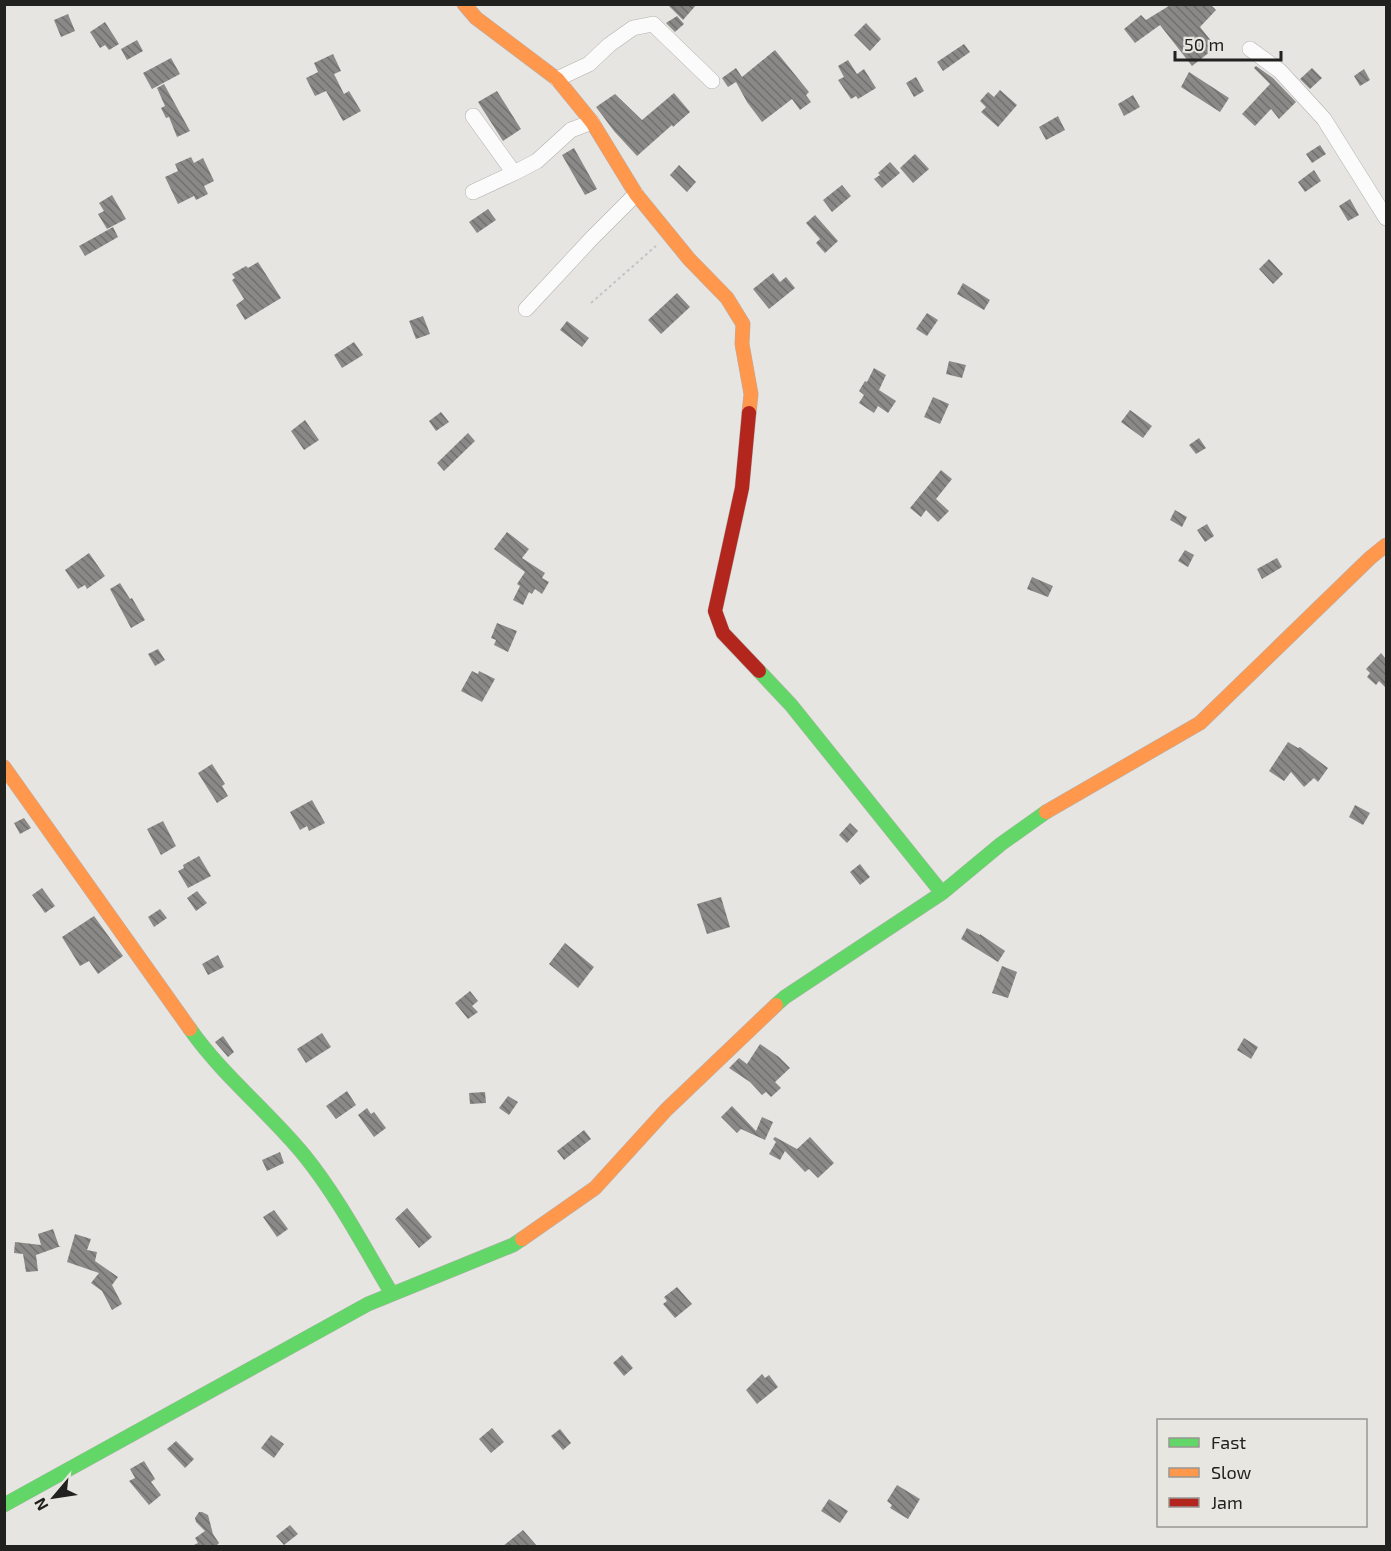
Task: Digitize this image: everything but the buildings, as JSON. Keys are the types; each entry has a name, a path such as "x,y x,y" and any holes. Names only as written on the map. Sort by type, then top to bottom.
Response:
{"street":[{"path":"464,4 476,18 556,79 592,123 636,194 689,259 727,298 743,324 742,344 751,394 742,488 715,611 723,633 792,705 942,893"},
{"path":"556,79 588,64 633,28 653,24 712,81"},
{"path":"1250,49 1280,71 1324,120 1386,218"},
{"path":"473,116 514,173"},
{"path":"473,192 537,161 571,130 592,123"},
{"path":"526,309 636,194"},
{"path":"4,1505 368,1304 513,1245 595,1188 666,1110 785,997 942,893 1001,844 1051,809 1200,723 1386,545"},
{"path":"4,767 206,1052 303,1154 332,1194 392,1294"}],"path":[{"path":"591,303 669,234"}],"traffic: fast":[{"path":"759,671 791,705 942,893"},
{"path":"776,1005 942,893 1001,844 1046,812"},
{"path":"190,1029 217,1062 304,1155 328,1188 392,1294"},
{"path":"4,1505 368,1304 513,1245 522,1239"}],"traffic: slow":[{"path":"464,4 476,18 557,79 592,122 636,194 689,259 727,298 743,324 742,344 751,394 749,413"},
{"path":"1046,812 1200,723 1386,545"},
{"path":"4,767 190,1029"},
{"path":"522,1239 595,1188 666,1110 776,1005"}],"traffic: jam":[{"path":"749,413 742,488 715,611 723,633 759,671"}]}
